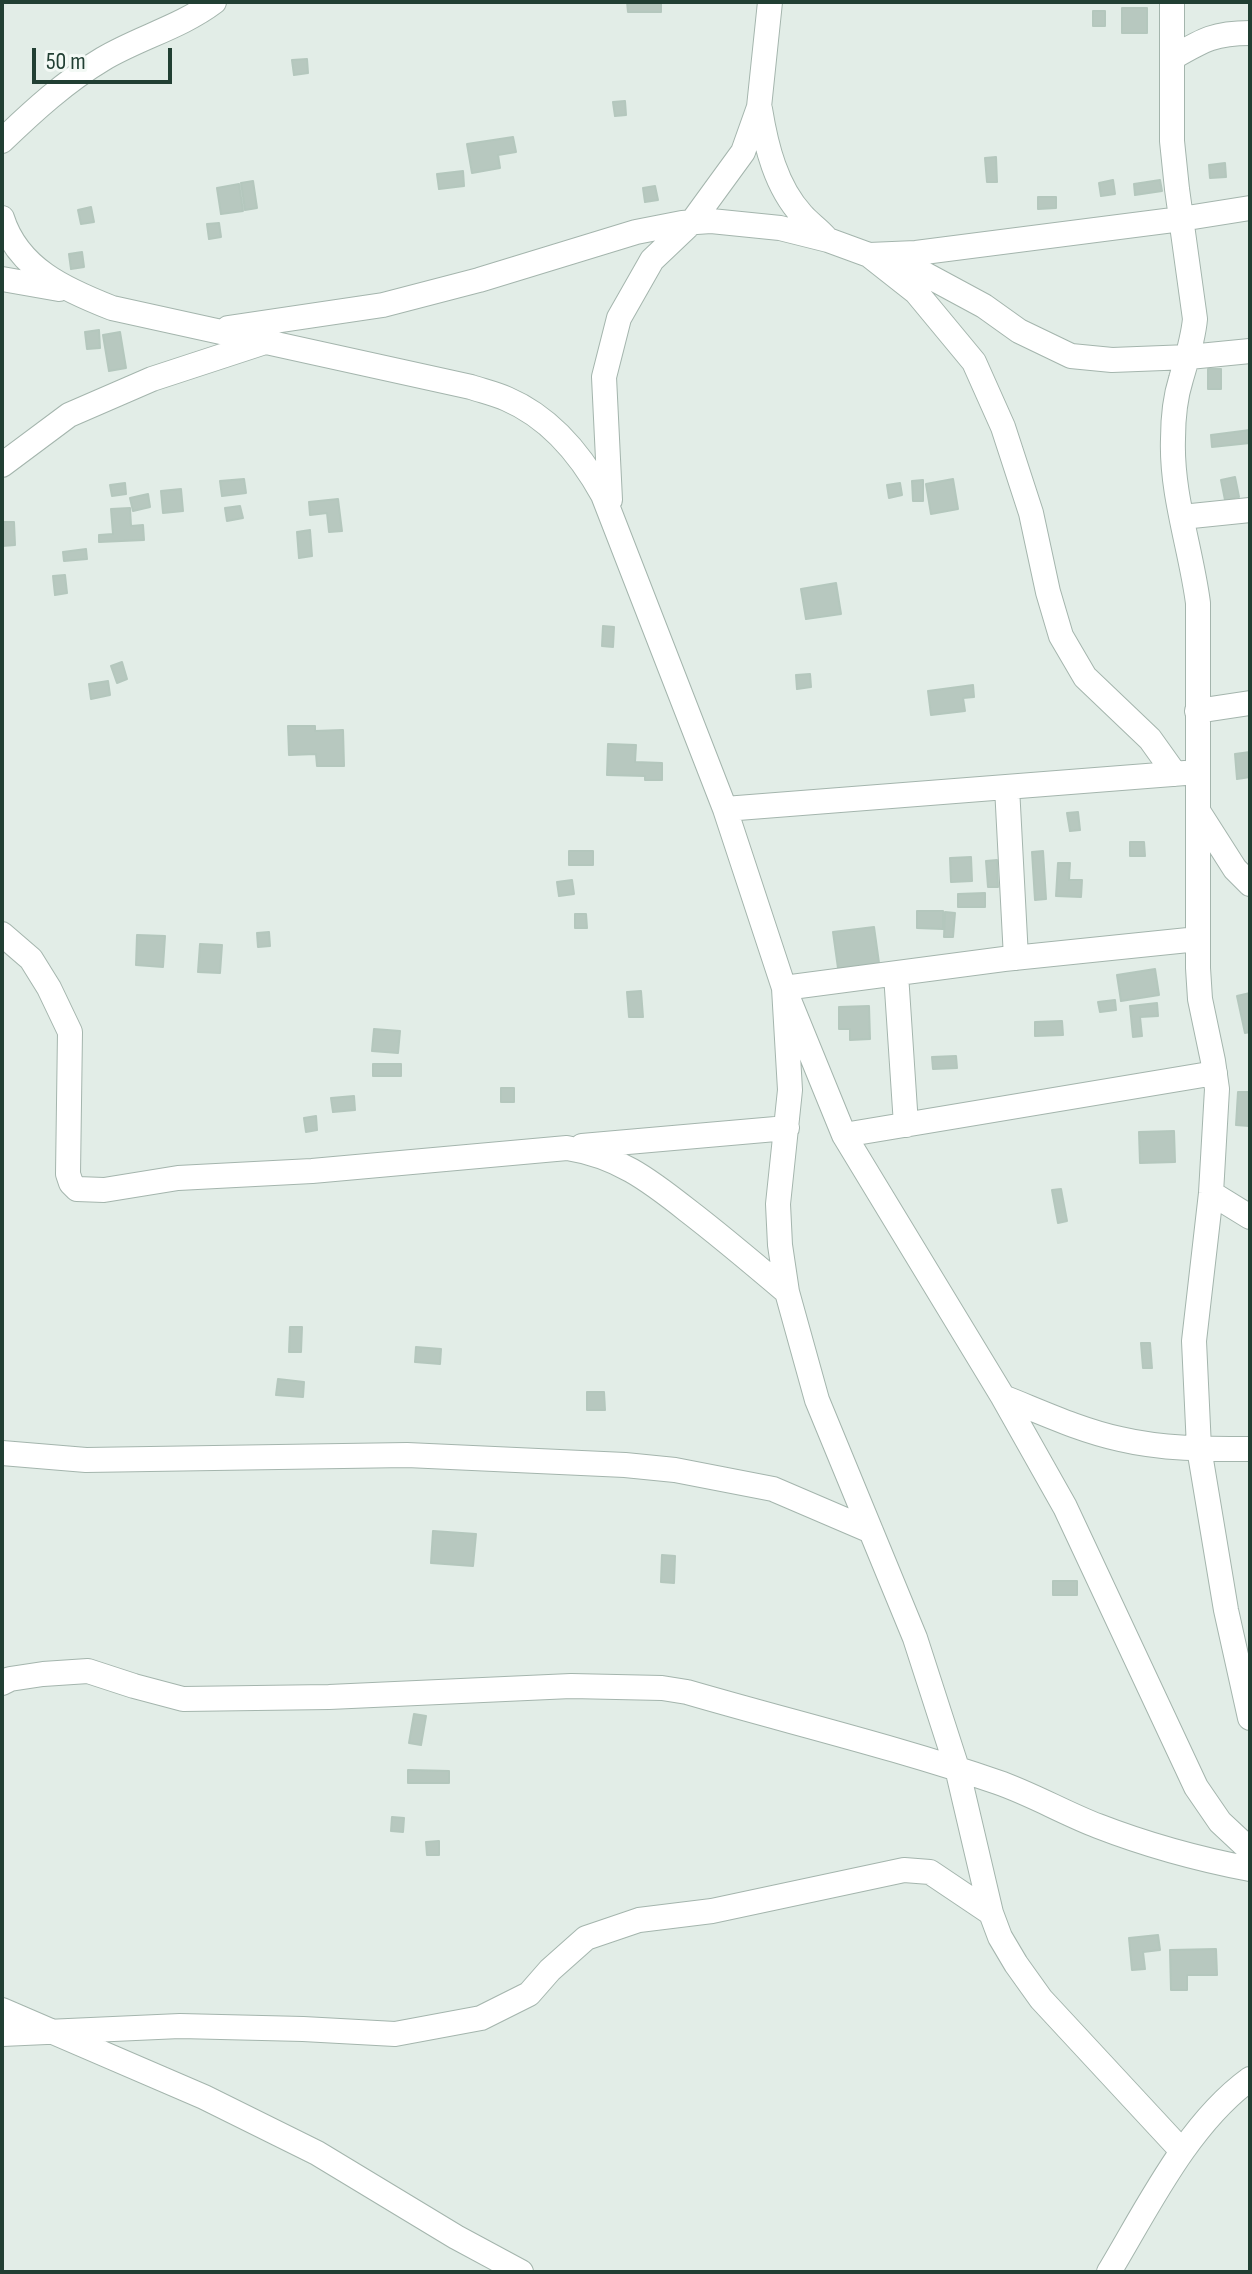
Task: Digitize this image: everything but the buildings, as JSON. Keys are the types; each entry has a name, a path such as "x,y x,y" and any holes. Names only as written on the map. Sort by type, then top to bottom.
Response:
{"street":[{"path":"2,141 77,76 105,57 214,2"},
{"path":"611,515 604,377 619,318 652,260 692,222 743,152 759,107 770,2"},
{"path":"1172,2 1172,141 1195,319 1189,357 1174,410 1173,443 1175,477 1198,603 1197,711 1186,773 1198,811 1235,869 1250,884"},
{"path":"1172,58 1205,39 1221,34 1250,33"},
{"path":"759,107 767,151 790,199 802,216 828,240"},
{"path":"869,255 1181,219 1250,208"},
{"path":"2,218 5,229 21,254 43,274 71,292"},
{"path":"214,330 383,305 479,280 636,232 692,222 737,222 766,226 828,240 869,255 916,292 974,362 1003,427 1031,513 1061,636 1085,677 1186,773"},
{"path":"894,254 984,306 1019,331 1071,356 1112,360 1250,351"},
{"path":"2,279 71,292 112,308 471,387 508,399 567,441 589,469 611,515 725,809 784,988 844,1135 1003,1397 1065,1507 1196,1787 1220,1822 1250,1850"},
{"path":"2,465 69,415 152,379 265,342"},
{"path":"1182,517 1250,510"},
{"path":"1197,711 1250,703"},
{"path":"725,809 1186,773"},
{"path":"1007,787 1016,958"},
{"path":"1198,811 1200,999 1217,1089 1211,1193 1194,1341 1199,1448 1226,1610 1250,1718"},
{"path":"2,934 31,959 70,1032 68,1174 77,1189 104,1190 178,1178 312,1171 787,1128"},
{"path":"784,988 1016,958 1198,939"},
{"path":"896,974 906,1125"},
{"path":"784,988 789,1076 787,1128 778,1204 787,1292 817,1400 915,1638 957,1768 991,1913 1008,1951 1041,1999 1182,2151"},
{"path":"844,1135 1215,1073"},
{"path":"567,1148 623,1164 655,1184 787,1292"},
{"path":"1211,1193 1250,1217"},
{"path":"1003,1397 1089,1431 1120,1439 1147,1444 1250,1449"},
{"path":"2,1453 86,1460 407,1455 638,1466 773,1489 871,1531"},
{"path":"2,1683 43,1674 88,1671 183,1699 329,1697 571,1686 662,1688 687,1692 957,1768 1150,1845 1210,1862 1250,1869"},
{"path":"2,2034 180,2026 395,2034 481,2018 529,1994 550,1970 586,1938 639,1920 712,1911 904,1870 930,1872 991,1913"},
{"path":"2,2010 204,2097 303,2146 521,2272"},
{"path":"1109,2272 1182,2151 1206,2119 1250,2079"}]}
